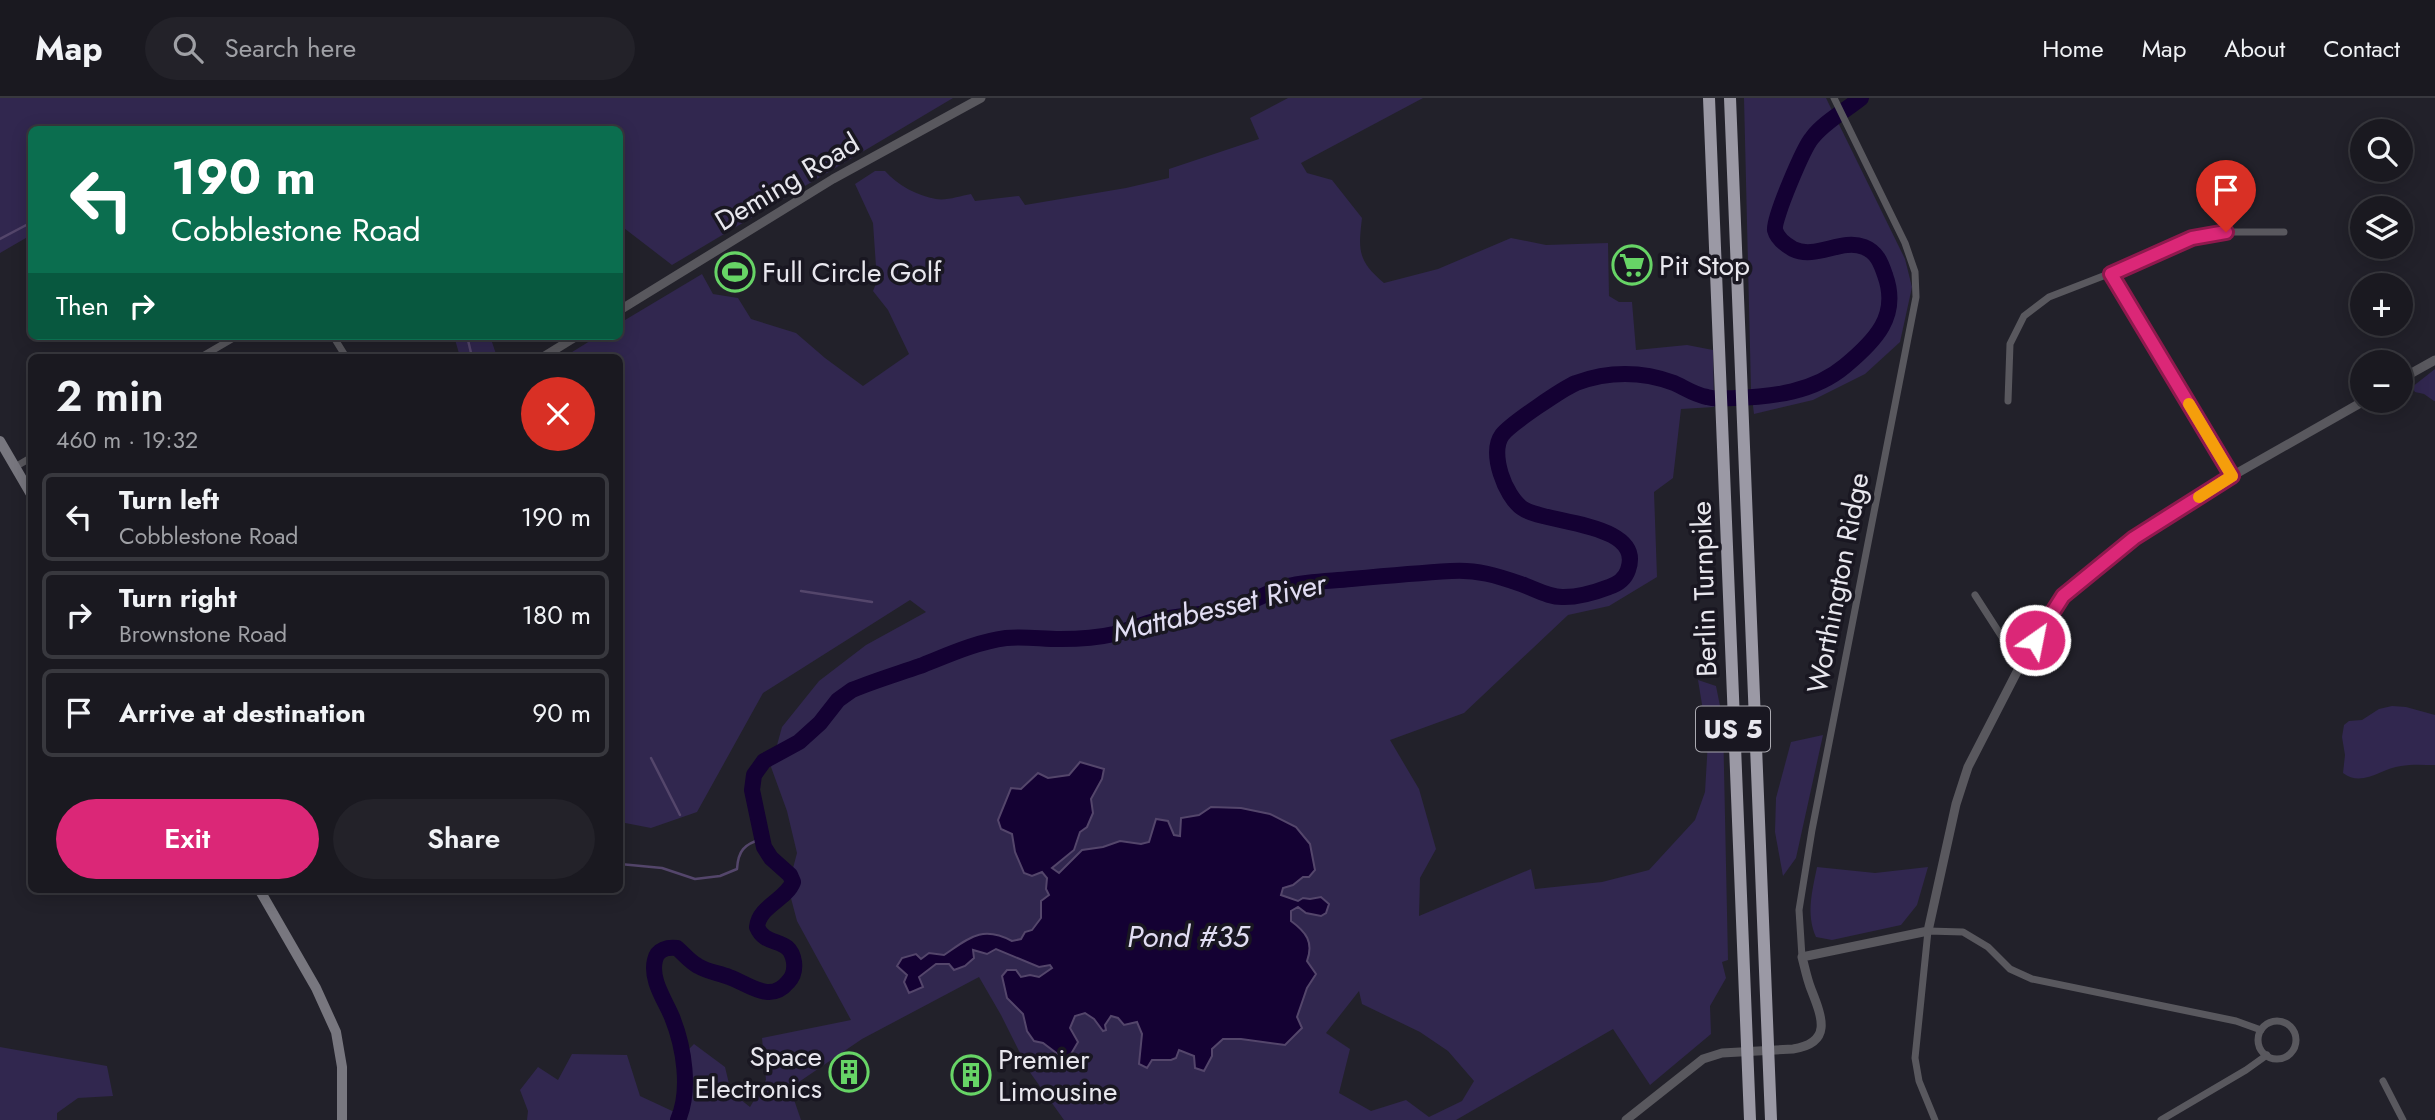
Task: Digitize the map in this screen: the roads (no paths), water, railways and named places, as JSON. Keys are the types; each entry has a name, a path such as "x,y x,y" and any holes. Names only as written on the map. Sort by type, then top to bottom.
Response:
{"highway":[{"name":"Berlin Turnpike","path":"1709,98 1750,1120"},
{"name":"Berlin Turnpike","path":"1730,98 1771,1120"}],"main road":[{"path":"0,441 28,489"},
{"path":"261,893 334,1025 342,1067 342,1120"}],"street":[{"name":"Deming Road","path":"623,308 833,179 981,98"},
{"name":"Worthington Ridge","path":"1626,1120 1703,1059 1722,1053 1804,1047 1813,1042 1819,1034 1822,1015 1802,957 1799,910 1917,284 1905,243 1836,102"},
{"path":"2008,401 2010,344 2024,316 2049,297 2111,274 2192,238 2226,232 2284,232"},
{"path":"2111,274 2232,476"},
{"path":"206,354 230,340"},
{"path":"548,354 571,340"},
{"path":"2413,372 2435,360"},
{"path":"1935,1120 1919,1081 1915,1058 1928,930 1952,817 1968,767 2022,662 2063,596 2134,538 2232,476 2350,409"},
{"path":"15,467 28,459"},
{"path":"1975,595 2022,662"},
{"path":"1802,957 1928,930 1963,932 1988,947 2010,969 2032,979 2236,1021 2262,1030"},
{"path":"2281,1022 2292,1028 2296,1036 2294,1048 2287,1056 2277,1059 2267,1055 2259,1043 2262,1030 2269,1023 2281,1022"},
{"path":"2161,1120 2267,1055"},
{"path":"2383,1081 2403,1120"}],"water":[{"name":"Pond #35","path":"1080,762 1104,769 1102,779 1091,799 1093,813 1087,827 1080,832 1074,850 1052,868 1059,873 1082,850 1120,841 1141,844 1149,842 1156,819 1168,821 1174,835 1180,836 1181,818 1199,815 1211,807 1241,808 1270,814 1296,827 1310,844 1315,870 1309,877 1303,877 1293,885 1283,888 1281,895 1298,901 1321,897 1329,904 1326,913 1321,916 1306,913 1298,907 1291,911 1291,921 1301,929 1309,943 1307,961 1316,974 1307,988 1297,1017 1302,1028 1285,1045 1223,1039 1212,1049 1212,1056 1204,1071 1195,1068 1194,1056 1179,1050 1176,1058 1152,1060 1147,1068 1139,1064 1142,1034 1137,1022 1124,1025 1118,1018 1111,1016 1105,1025 1106,1030 1103,1031 1094,1019 1085,1013 1075,1016 1070,1028 1078,1042 1071,1054 1063,1058 1043,1043 1034,1041 1027,1031 1023,1014 1007,998 1002,976 1007,970 1016,970 1021,977 1039,977 1052,968 1050,965 1039,967 996,949 987,954 973,950 974,958 965,966 954,970 949,964 936,964 919,977 923,987 909,993 904,982 907,975 897,966 902,958 916,954 921,959 929,953 944,955 969,939 984,934 1001,936 1012,941 1021,939 1041,918 1041,901 1049,895 1046,889 1047,878 1042,872 1032,876 1024,873 1015,852 1012,834 1001,829 998,820 1011,788 1021,789 1038,773 1048,778 1069,775"}],"waterway":[{"name":"Mattabesset River","path":"678,1120 684,1095 683,1055 672,1017 655,975 658,953 667,948 677,948 702,968 767,992 781,988 793,973 794,962 788,948 766,938 757,927 762,914 785,894 793,882 790,875 771,858 764,847 752,790 754,775 764,761 799,742 820,723 838,700 852,690 962,649 995,640 1020,637 1074,639 1108,635 1158,620 1229,609 1281,588 1320,581 1469,571 1495,576 1559,597 1593,592 1618,583 1628,570 1629,554 1622,542 1589,527 1533,513 1516,502 1505,484 1498,463 1498,443 1502,435 1560,392 1576,383 1601,376 1649,376 1710,398 1749,397 1807,387 1833,375 1856,357 1875,337 1887,315 1889,290 1878,258 1868,249 1855,245 1802,252 1785,243 1775,230 1784,198 1808,144 1822,127 1861,98"},
{"path":"0,239 28,224"},
{"path":"468,340 471,354"},
{"path":"801,591 872,602"},
{"path":"651,758 680,815"},
{"path":"623,864 662,868 695,879 720,876 737,869 743,849 762,839"}],"place":[{"name":"Pit Stop","path":"1632,265"},
{"name":"Full Circle Golf","path":"735,272"},
{"name":"Space Electronics","path":"849,1072"},
{"name":"Premier Limousine","path":"971,1075"}]}
